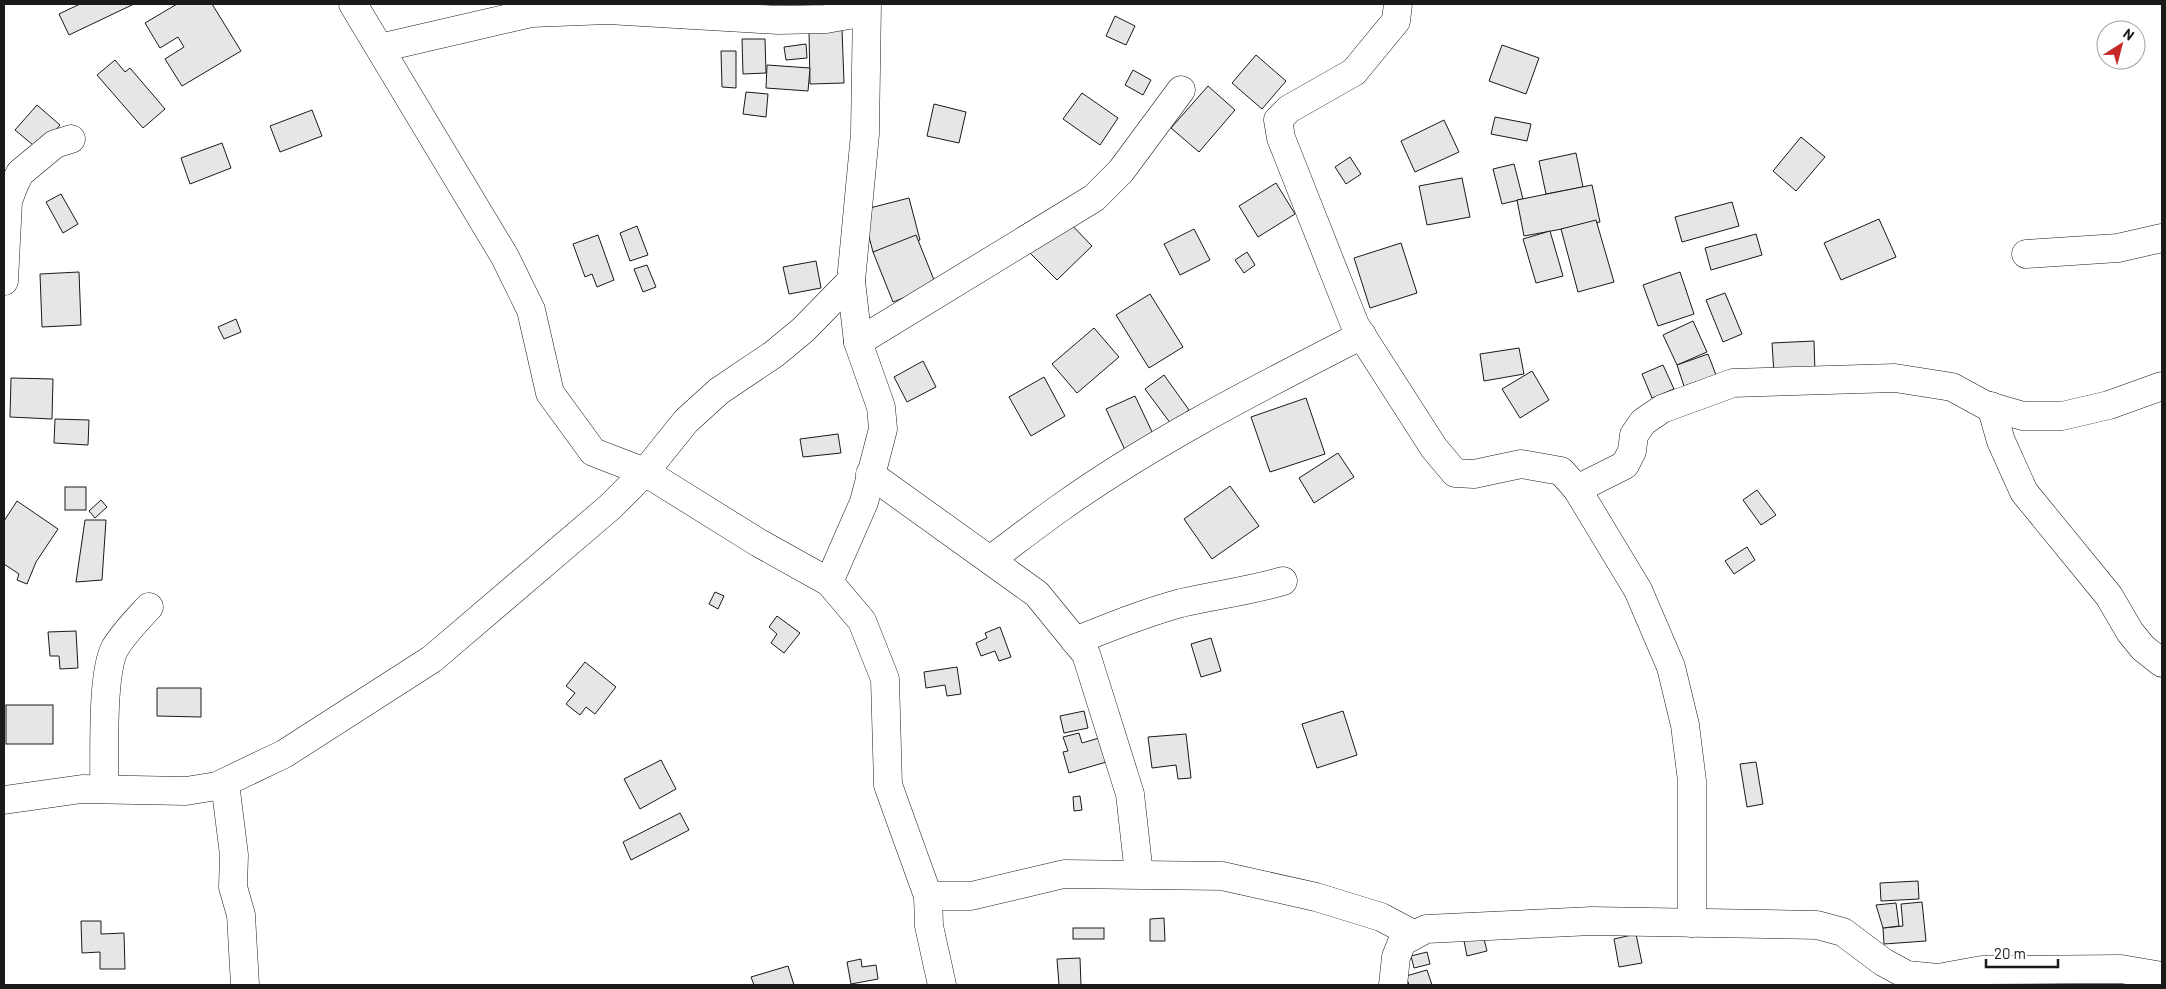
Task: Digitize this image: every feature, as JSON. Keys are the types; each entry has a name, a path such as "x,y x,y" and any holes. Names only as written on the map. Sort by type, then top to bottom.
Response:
{"street":[{"path":"353,4 504,256 532,310 550,393 593,452 645,472 760,544 829,582 862,621 885,679 888,785 928,896 929,926 942,985"},
{"path":"1398,4 1396,21 1354,72 1288,109 1278,120 1281,138 1355,325 1434,448 1455,472 1474,474 1522,464 1561,471 1577,489 1638,590 1671,668 1685,725 1692,780 1692,923"},
{"path":"380,48 531,13 608,10 778,20 826,18 867,8 865,134 851,281 858,342 881,408 883,428 864,502 829,582"},
{"path":"858,342 1094,198 1121,171 1181,90"},
{"path":"4,281 6,198 20,173 55,144 71,139"},
{"path":"2026,254 2118,248 2162,238"},
{"path":"4,800 82,789 186,791 217,786 284,754 432,659 610,507 645,472 686,421 719,390 774,354 803,330 851,281"},
{"path":"990,560 1060,507 1138,458 1277,379 1362,336"},
{"path":"1577,489 1625,465 1632,452 1634,435 1643,422 1662,409 1733,383 1895,378 1952,387 1991,406 2023,416 2062,416 2109,404 2162,386"},
{"path":"1991,406 2001,441 2024,492 2109,596 2130,632 2143,648 2162,663"},
{"path":"870,474 1037,594 1086,654 1130,794 1139,874"},
{"path":"1075,641 1137,616 1184,603 1253,590 1283,582"},
{"path":"104,789 108,673 114,650 122,637 150,607"},
{"path":"225,783 234,855 234,887 242,924 245,985"},
{"path":"928,896 971,896 1064,874 1222,876 1316,897 1381,917 1413,934"},
{"path":"1393,985 1396,957 1402,942 1413,934 1426,929 1592,920 1817,925 1842,932 1883,962 1907,975 1938,978 1982,970 2121,969 2162,976"}],"building":[{"path":"80,4 134,4 69,35 59,14"},
{"path":"177,4 212,4 241,51 182,86 165,59 184,47 178,37 160,48 145,23"},
{"path":"1115,16 1135,26 1126,45 1106,36"},
{"path":"842,29 844,83 810,84 809,30"},
{"path":"742,39 765,39 766,73 743,74"},
{"path":"806,44 807,58 786,60 784,47"},
{"path":"1502,45 1539,58 1526,94 1489,81"},
{"path":"721,51 736,51 736,88 722,87"},
{"path":"1256,55 1286,81 1262,109 1232,83"},
{"path":"115,60 125,72 130,68 165,109 143,128 97,75"},
{"path":"767,65 810,68 808,91 766,88"},
{"path":"1133,70 1151,80 1143,95 1125,85"},
{"path":"1208,86 1235,110 1199,152 1171,128"},
{"path":"746,92 768,94 766,117 743,114"},
{"path":"1082,93 1118,118 1100,145 1063,119"},
{"path":"934,104 966,112 959,143 927,136"},
{"path":"37,105 60,125 39,150 15,130"},
{"path":"312,110 322,136 280,152 270,126"},
{"path":"1495,117 1531,124 1527,141 1491,134"},
{"path":"1444,120 1459,152 1415,172 1401,141"},
{"path":"1801,137 1825,157 1796,191 1773,171"},
{"path":"222,143 231,168 190,184 181,158"},
{"path":"1576,153 1583,187 1546,194 1539,161"},
{"path":"1350,157 1361,174 1346,184 1335,167"},
{"path":"1514,164 1523,199 1502,204 1493,169"},
{"path":"1462,178 1470,217 1427,225 1419,186"},
{"path":"1276,183 1295,214 1258,237 1239,206"},
{"path":"1592,185 1600,222 1524,236 1517,200"},
{"path":"61,194 78,224 63,233 46,202"},
{"path":"909,198 920,240 873,252 862,210"},
{"path":"1732,202 1739,226 1682,242 1675,217"},
{"path":"1065,218 1092,246 1057,280 1029,252"},
{"path":"1879,219 1896,257 1841,280 1824,243"},
{"path":"1596,220 1614,282 1578,292 1561,229"},
{"path":"637,226 648,255 630,261 620,233"},
{"path":"1194,229 1210,260 1180,275 1164,244"},
{"path":"1550,231 1563,276 1536,283 1523,239"},
{"path":"1756,234 1762,255 1711,270 1705,248"},
{"path":"598,235 614,280 597,287 592,274 585,277 573,244"},
{"path":"916,235 936,285 893,302 873,252"},
{"path":"1401,243 1417,293 1370,308 1354,258"},
{"path":"1247,252 1255,265 1244,273 1235,260"},
{"path":"816,261 821,288 789,294 783,267"},
{"path":"647,265 656,287 643,292 634,269"},
{"path":"79,272 81,325 42,327 40,274"},
{"path":"1680,272 1694,314 1658,326 1643,285"},
{"path":"1725,293 1742,334 1723,342 1706,300"},
{"path":"1150,294 1183,347 1149,368 1116,315"},
{"path":"236,319 241,332 224,339 218,327"},
{"path":"1693,321 1707,352 1677,365 1663,335"},
{"path":"1094,328 1119,357 1077,393 1052,364"},
{"path":"1814,341 1815,373 1774,374 1772,343"},
{"path":"1519,348 1524,374 1484,381 1480,354"},
{"path":"1708,354 1716,375 1684,386 1677,365"},
{"path":"923,361 936,387 907,402 894,377"},
{"path":"1663,365 1674,389 1652,398 1642,374"},
{"path":"1532,371 1549,400 1520,418 1502,389"},
{"path":"1164,375 1189,410 1171,424 1145,389"},
{"path":"1044,377 1065,416 1031,436 1009,397"},
{"path":"11,378 53,379 52,419 10,417"},
{"path":"1135,396 1154,436 1125,450 1106,409"},
{"path":"1306,398 1325,454 1270,472 1251,417"},
{"path":"55,419 89,420 88,445 54,443"},
{"path":"838,434 841,453 803,457 800,439"},
{"path":"1338,453 1354,477 1314,503 1299,478"},
{"path":"1230,486 1259,526 1212,559 1184,519"},
{"path":"65,487 86,487 86,510 65,510"},
{"path":"1757,490 1776,515 1761,525 1743,500"},
{"path":"101,500 107,507 95,518 89,511"},
{"path":"17,501 58,529 36,562 27,584 17,580 19,574 4,564 4,521"},
{"path":"85,520 106,520 102,580 76,582"},
{"path":"1747,547 1755,560 1734,574 1725,561"},
{"path":"715,592 724,596 718,609 709,604"},
{"path":"777,616 800,633 784,653 771,643 777,634 769,627"},
{"path":"1000,627 1011,657 999,661 995,651 981,656 976,643 987,638 985,633"},
{"path":"76,631 78,668 60,669 59,656 50,656 48,632"},
{"path":"1211,638 1221,671 1201,677 1191,644"},
{"path":"585,662 616,687 595,714 586,707 580,715 566,704 575,693 566,686"},
{"path":"957,667 961,694 947,696 945,685 926,688 924,672"},
{"path":"157,688 201,688 201,717 157,716"},
{"path":"6,705 53,705 53,744 6,744"},
{"path":"1084,711 1088,728 1064,733 1060,716"},
{"path":"1343,711 1357,755 1317,768 1302,724"},
{"path":"1079,733 1082,743 1106,736 1113,760 1069,773 1063,752 1068,751 1063,737"},
{"path":"1186,734 1191,778 1178,779 1176,765 1152,768 1148,737"},
{"path":"661,760 676,789 640,809 624,779"},
{"path":"1756,762 1763,804 1747,807 1740,764"},
{"path":"1080,796 1082,810 1074,811 1073,797"},
{"path":"680,813 689,830 631,860 623,842"},
{"path":"1918,881 1919,899 1881,901 1880,883"},
{"path":"1922,902 1926,941 1884,944 1883,928 1903,926 1901,904"},
{"path":"1896,903 1899,926 1883,928 1876,905"},
{"path":"1164,918 1165,941 1150,941 1150,919"},
{"path":"81,921 101,921 101,934 124,933 125,969 100,969 100,952 82,953"},
{"path":"1481,927 1487,951 1467,956 1462,931"},
{"path":"1073,928 1104,928 1104,939 1073,939"},
{"path":"1636,934 1642,963 1619,967 1614,939"},
{"path":"1427,952 1430,964 1414,968 1411,956"},
{"path":"1080,958 1081,985 1059,985 1057,959"},
{"path":"861,959 862,967 876,965 878,979 851,984 847,962"},
{"path":"788,966 794,985 754,985 751,977"},
{"path":"1427,970 1432,985 1409,985 1406,976"}]}
